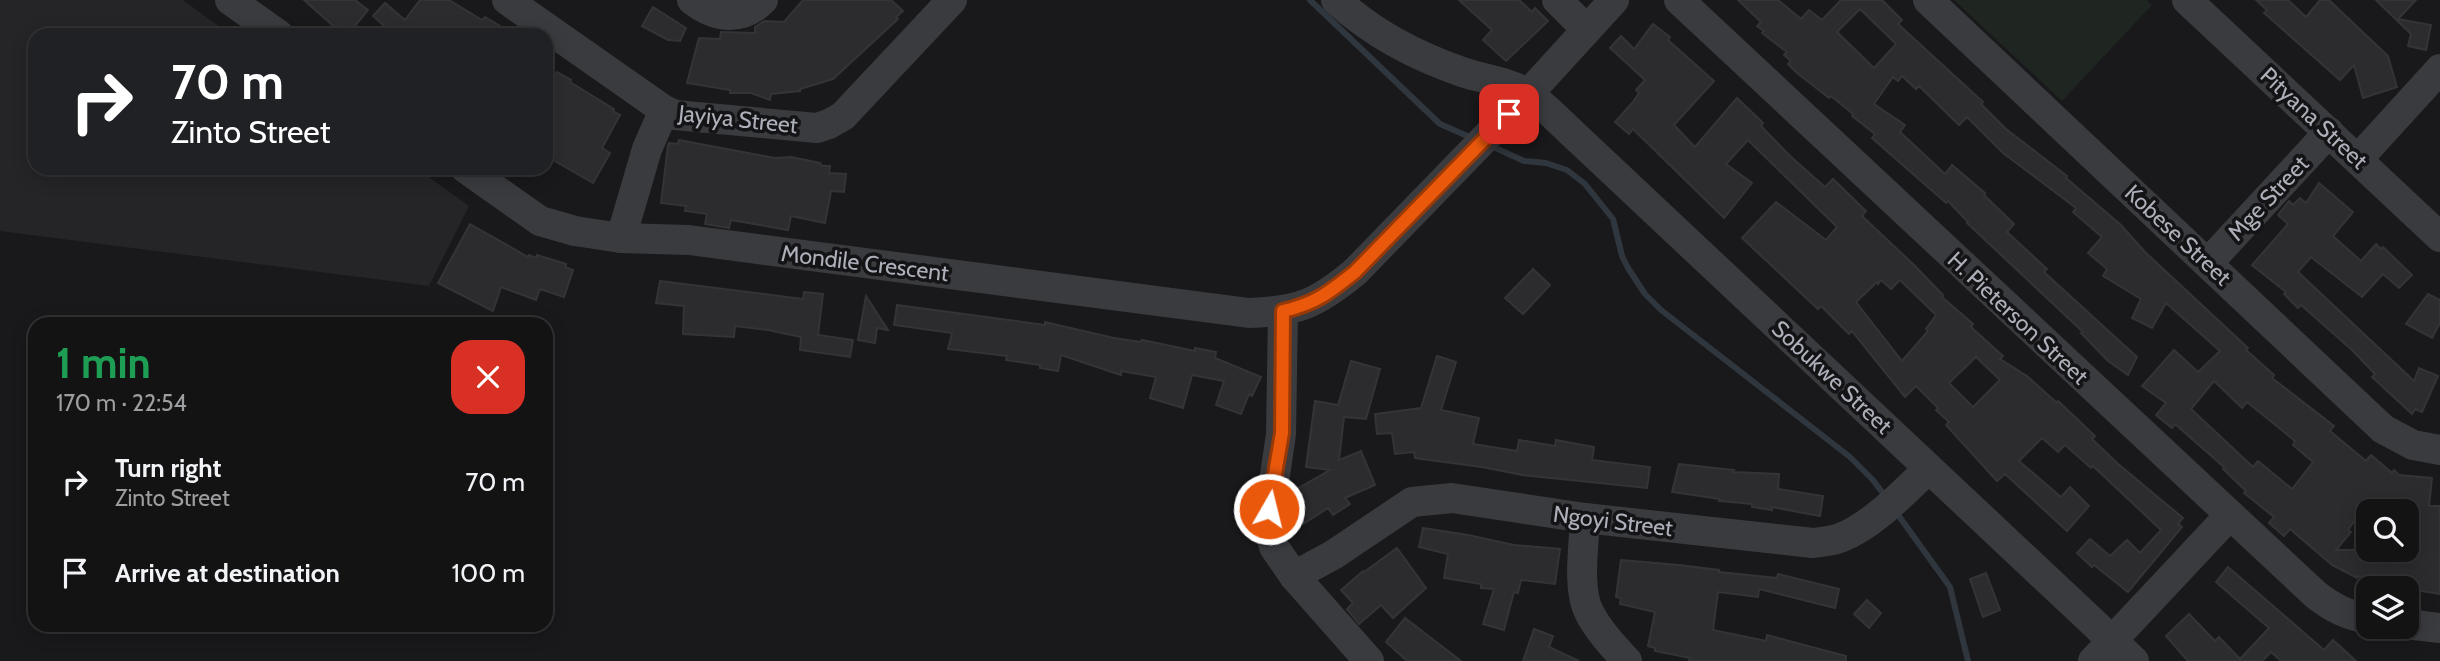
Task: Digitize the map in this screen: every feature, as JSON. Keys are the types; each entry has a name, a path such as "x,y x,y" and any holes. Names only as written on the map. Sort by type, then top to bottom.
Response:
{"street":[{"path":"230,0 269,28"},
{"name":"Jayiya Street","path":"508,0 548,28"},
{"path":"692,0 708,11 729,16 749,12 763,0"},
{"name":"Jayiya Street","path":"553,32 675,115 817,128 843,116 952,0"},
{"path":"1336,0 1374,31 1400,47 1528,94"},
{"path":"1557,0 1586,29"},
{"name":"Mondile Crescent","path":"475,175 540,221 575,231 621,238 689,240 1249,313 1283,311 1307,306 1355,272 1528,94 1614,0"},
{"name":"H. Pieterson Street","path":"1679,0 2229,516 2333,608 2356,617"},
{"name":"Kobese Street","path":"1928,0 2383,429 2413,446 2440,450"},
{"name":"Pityana Street","path":"2187,0 2440,237"},
{"path":"2358,159 2440,69"},
{"name":"Sobukwe Street","path":"1528,94 1928,468 2103,651 2134,661"},
{"path":"621,238 647,149 664,110"},
{"name":"Mge Street","path":"2208,263 2329,132"},
{"path":"1283,311 1282,433 1268,524 1274,547 1294,576 1369,661"},
{"name":"Ngoyi Street","path":"1294,576 1333,555 1412,502 1452,498 1585,518 1813,544 1841,538 1866,523 1928,468"},
{"path":"2103,651 2229,516"},
{"path":"1585,518 1583,589 1588,610 1599,628 1627,661"},
{"path":"2419,626 2440,628"}],"shaded area":[{"path":"0,0 183,0 221,28 28,28 28,175 426,175 469,206 429,286 0,231"},
{"path":"1954,0 2147,0 2152,5 2062,101"}],"building":[{"path":"304,0 355,0 368,10 353,28 336,28"},
{"path":"420,0 449,0 482,20 485,17 503,28 386,28 373,16 385,3 405,20"},
{"path":"803,0 891,0 903,11 896,17 898,19 833,79 800,91 771,94 770,100 751,93 730,93 730,90 687,83 699,38 720,39 721,32 755,33 755,27 764,21 784,22"},
{"path":"1459,0 1519,0 1532,12 1535,8 1548,21 1506,61 1483,40 1492,30"},
{"path":"1738,0 1778,0 1801,19 1809,10 1822,20 1841,0 1882,0 1902,20 1898,24 1983,102 1981,104 2006,129 2067,176 2066,178 2121,225 2145,252 2248,348 2246,350 2274,375 2272,378 2334,426 2330,431 2366,461 2371,455 2392,473 2394,470 2399,475 2432,478 2429,506 2440,506 2440,594 2419,591 2419,576 2370,575 2356,577 2332,565 2290,529 2284,536 2269,523 2274,517 2244,493 2246,491 2223,469 2225,468 2175,424 2172,428 2156,415 2166,403 2142,386 2174,350 2198,372 2220,351 2166,303 2152,328 2132,318 2141,299 2103,276 2107,269 2088,253 2102,237 2073,212 2076,208 2003,153 1967,117 1959,125 1919,86 1916,89 1902,76 1898,81 1893,77 1874,104 1905,125 1900,132 1945,174 1952,165 1985,193 2014,224 2007,232 2047,269 2044,272 2137,357 2128,375 2108,361 2081,333 2083,332 1967,223 1948,201 1946,203 1872,138 1875,134 1831,96 1829,98 1797,73 1788,64 1791,61 1784,55 1787,52 1757,26 1761,22","holes":["1860,9 1896,44 1874,68 1837,32","2214,381 2242,408 2247,402 2295,441 2293,445 2313,462 2292,489 2258,461 2253,467 2191,409"]},
{"path":"2256,0 2288,0 2306,17 2320,0 2329,0 2388,56 2397,87 2363,98 2354,65 2340,80 2264,13 2267,10"},
{"path":"2376,0 2416,0 2398,19 2431,25 2426,50 2408,46 2411,34"},
{"path":"653,7 686,28 680,41 668,40 642,26"},
{"path":"1653,24 1670,37 1668,40 1714,81 1674,125 1695,147 1737,98 1763,123 1761,126 1790,156 1825,187 1833,179 1866,211 1862,216 1914,265 1942,297 1973,324 1971,327 2003,356 2000,359 2027,376 2057,403 2058,401 2095,436 2092,439 2117,463 2183,518 2178,524 2182,527 2128,592 2077,553 2090,539 2110,556 2127,540 2140,553 2161,530 2093,466 2091,468 2065,445 2058,452 2042,438 2019,461 2061,497 2070,487 2089,506 2067,531 2005,474 1997,481 1946,425 1949,422 1916,386 1905,397 1852,331 1849,334 1821,306 1818,309 1742,238 1776,202 1826,240 1837,227 1748,140 1726,164 1752,183 1724,218 1633,129 1629,134 1615,122 1633,102 1639,93 1636,90 1645,80 1610,48 1621,36 1634,49","holes":["1881,280 1891,289 1900,280 1936,315 1926,329 1928,331 1902,361 1856,302","1976,357 2000,380 1973,407 1949,383"]},
{"path":"557,72 620,115 602,148 610,153 593,183 553,160 553,74"},
{"path":"679,140 775,158 791,157 830,166 829,173 846,174 844,192 831,191 825,223 791,216 788,230 731,220 729,228 705,224 707,214 685,211 686,206 661,203 668,145 678,144"},
{"path":"2319,183 2353,212 2333,236 2361,261 2376,244 2381,249 2383,247 2412,275 2399,288 2383,274 2362,297 2311,257 2298,272 2414,381 2419,368 2438,376 2422,412 2415,409 2412,414 2372,377 2375,374 2352,350 2301,305 2298,308 2284,294 2286,292 2252,265 2288,224 2278,215 2289,201 2293,205 2300,198 2306,203"},
{"path":"470,224 528,257 529,255 536,258 537,255 566,264 565,267 573,270 564,297 540,289 536,300 501,287 493,311 438,283"},
{"path":"1533,269 1550,285 1523,314 1505,298"},
{"path":"660,281 803,299 804,292 823,294 818,335 853,340 850,357 800,350 801,337 768,330 735,326 734,337 683,334 684,306 656,303"},
{"path":"2428,294 2440,300 2440,323 2432,338 2406,324"},
{"path":"866,296 888,330 877,328 875,343 858,340"},
{"path":"897,305 1045,325 1045,322 1114,338 1216,352 1215,358 1261,377 1252,396 1249,394 1241,414 1216,405 1224,381 1192,375 1183,408 1150,398 1156,377 1121,371 1121,375 1061,355 1058,371 1040,368 1040,365 1006,360 1007,356 948,349 952,333 894,325"},
{"path":"1437,356 1456,362 1441,410 1479,418 1473,444 1517,451 1519,440 1555,446 1556,440 1594,447 1592,460 1650,467 1647,488 1522,475 1415,458 1414,452 1395,454 1392,433 1377,434 1375,414 1421,408"},
{"path":"1351,361 1380,369 1366,419 1344,417 1339,460 1361,451 1375,485 1345,498 1350,504 1333,515 1328,508 1303,524 1289,499 1290,493 1330,470 1306,467 1315,401 1338,405"},
{"path":"1679,464 1734,470 1733,472 1779,474 1778,489 1823,496 1820,516 1672,492"},
{"path":"1423,528 1514,545 1560,549 1555,584 1521,580 1518,593 1514,592 1504,630 1483,624 1494,589 1444,578 1448,554 1419,547"},
{"path":"1397,548 1426,588 1393,618 1381,605 1359,624 1347,609 1353,603 1341,590"},
{"path":"1621,560 1777,578 1778,574 1839,589 1835,608 1759,589 1758,597 1718,592 1713,630 1766,641 1767,635 1846,656 1846,661 1689,661 1690,658 1655,651 1655,648 1648,646 1655,612 1620,604 1621,598 1616,597"},
{"path":"2228,567 2324,650 2333,640 2356,661 2281,661 2271,652 2262,661 2188,661 2166,636 2189,614 2215,641 2219,637 2240,659 2269,628 2216,582"},
{"path":"1986,573 2000,610 1983,617 1970,579"},
{"path":"1867,600 1881,613 1869,628 1854,614"},
{"path":"1405,618 1461,661 1407,661 1386,642"},
{"path":"1534,629 1553,636 1549,647 1579,661 1523,661"}],"waterway":[{"path":"1310,0 1440,124 1472,138"},
{"path":"1489,145 1524,161 1546,163 1567,170 1585,184 1613,219 1622,256 1645,294 1661,310 1850,457 1886,497"},
{"path":"1896,512 1950,587 1968,661"}],"route":[{"path":"1269,509 1282,433 1283,311 1307,306 1355,272 1509,114"}]}
